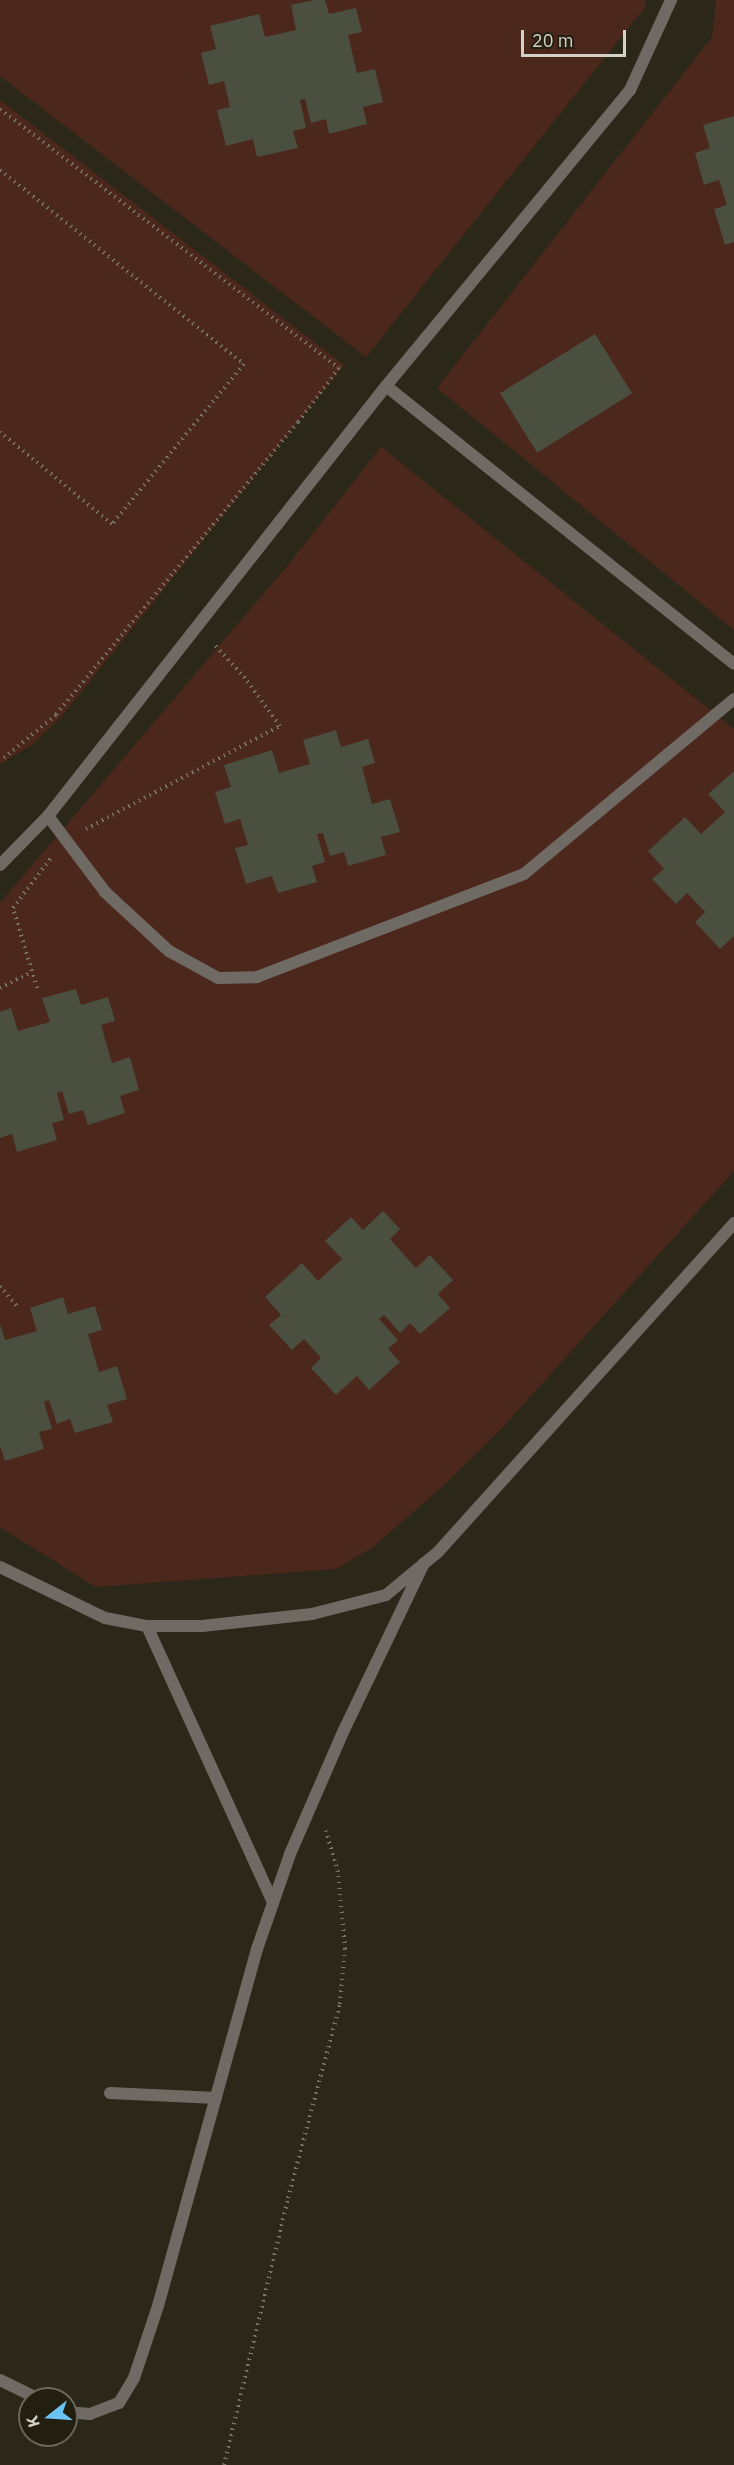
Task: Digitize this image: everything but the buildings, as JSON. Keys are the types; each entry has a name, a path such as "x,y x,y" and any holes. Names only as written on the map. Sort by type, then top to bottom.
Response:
{"street":[{"path":"0,865 48,816 386,386 630,90 671,0"},
{"path":"386,386 734,664"},
{"path":"48,816 105,892 169,951 218,978 256,978 524,874 734,699"},
{"path":"0,1567 105,1618 147,1626 202,1626 312,1614 386,1595 445,1544 734,1223"},
{"path":"78,2413 90,2414 119,2403 134,2378 158,2306 257,1949 290,1854 344,1730 424,1563"},
{"path":"147,1626 273,1903"},
{"path":"110,2093 216,2098"},
{"path":"0,2380 18,2389"}],"path":[{"path":"0,109 339,368 298,422 56,715 0,761"},
{"path":"0,171 244,364 112,524 0,432"},
{"path":"37,988 13,908 66,839 280,726 245,678 197,626"},
{"path":"0,988 32,972"},
{"path":"0,1286 17,1306"},
{"path":"224,2465 288,2198 340,2004 345,1949 338,1872 316,1796"}],"shaded area":[{"path":"0,0 646,0 646,6 366,357 0,76"},
{"path":"716,0 734,0 734,630 437,388 712,37"},
{"path":"0,100 344,365 61,717 33,744 0,764"},
{"path":"381,447 734,729 734,1171 502,1428 442,1487 373,1547 336,1569 96,1587 0,1527 0,903 288,565"}]}
